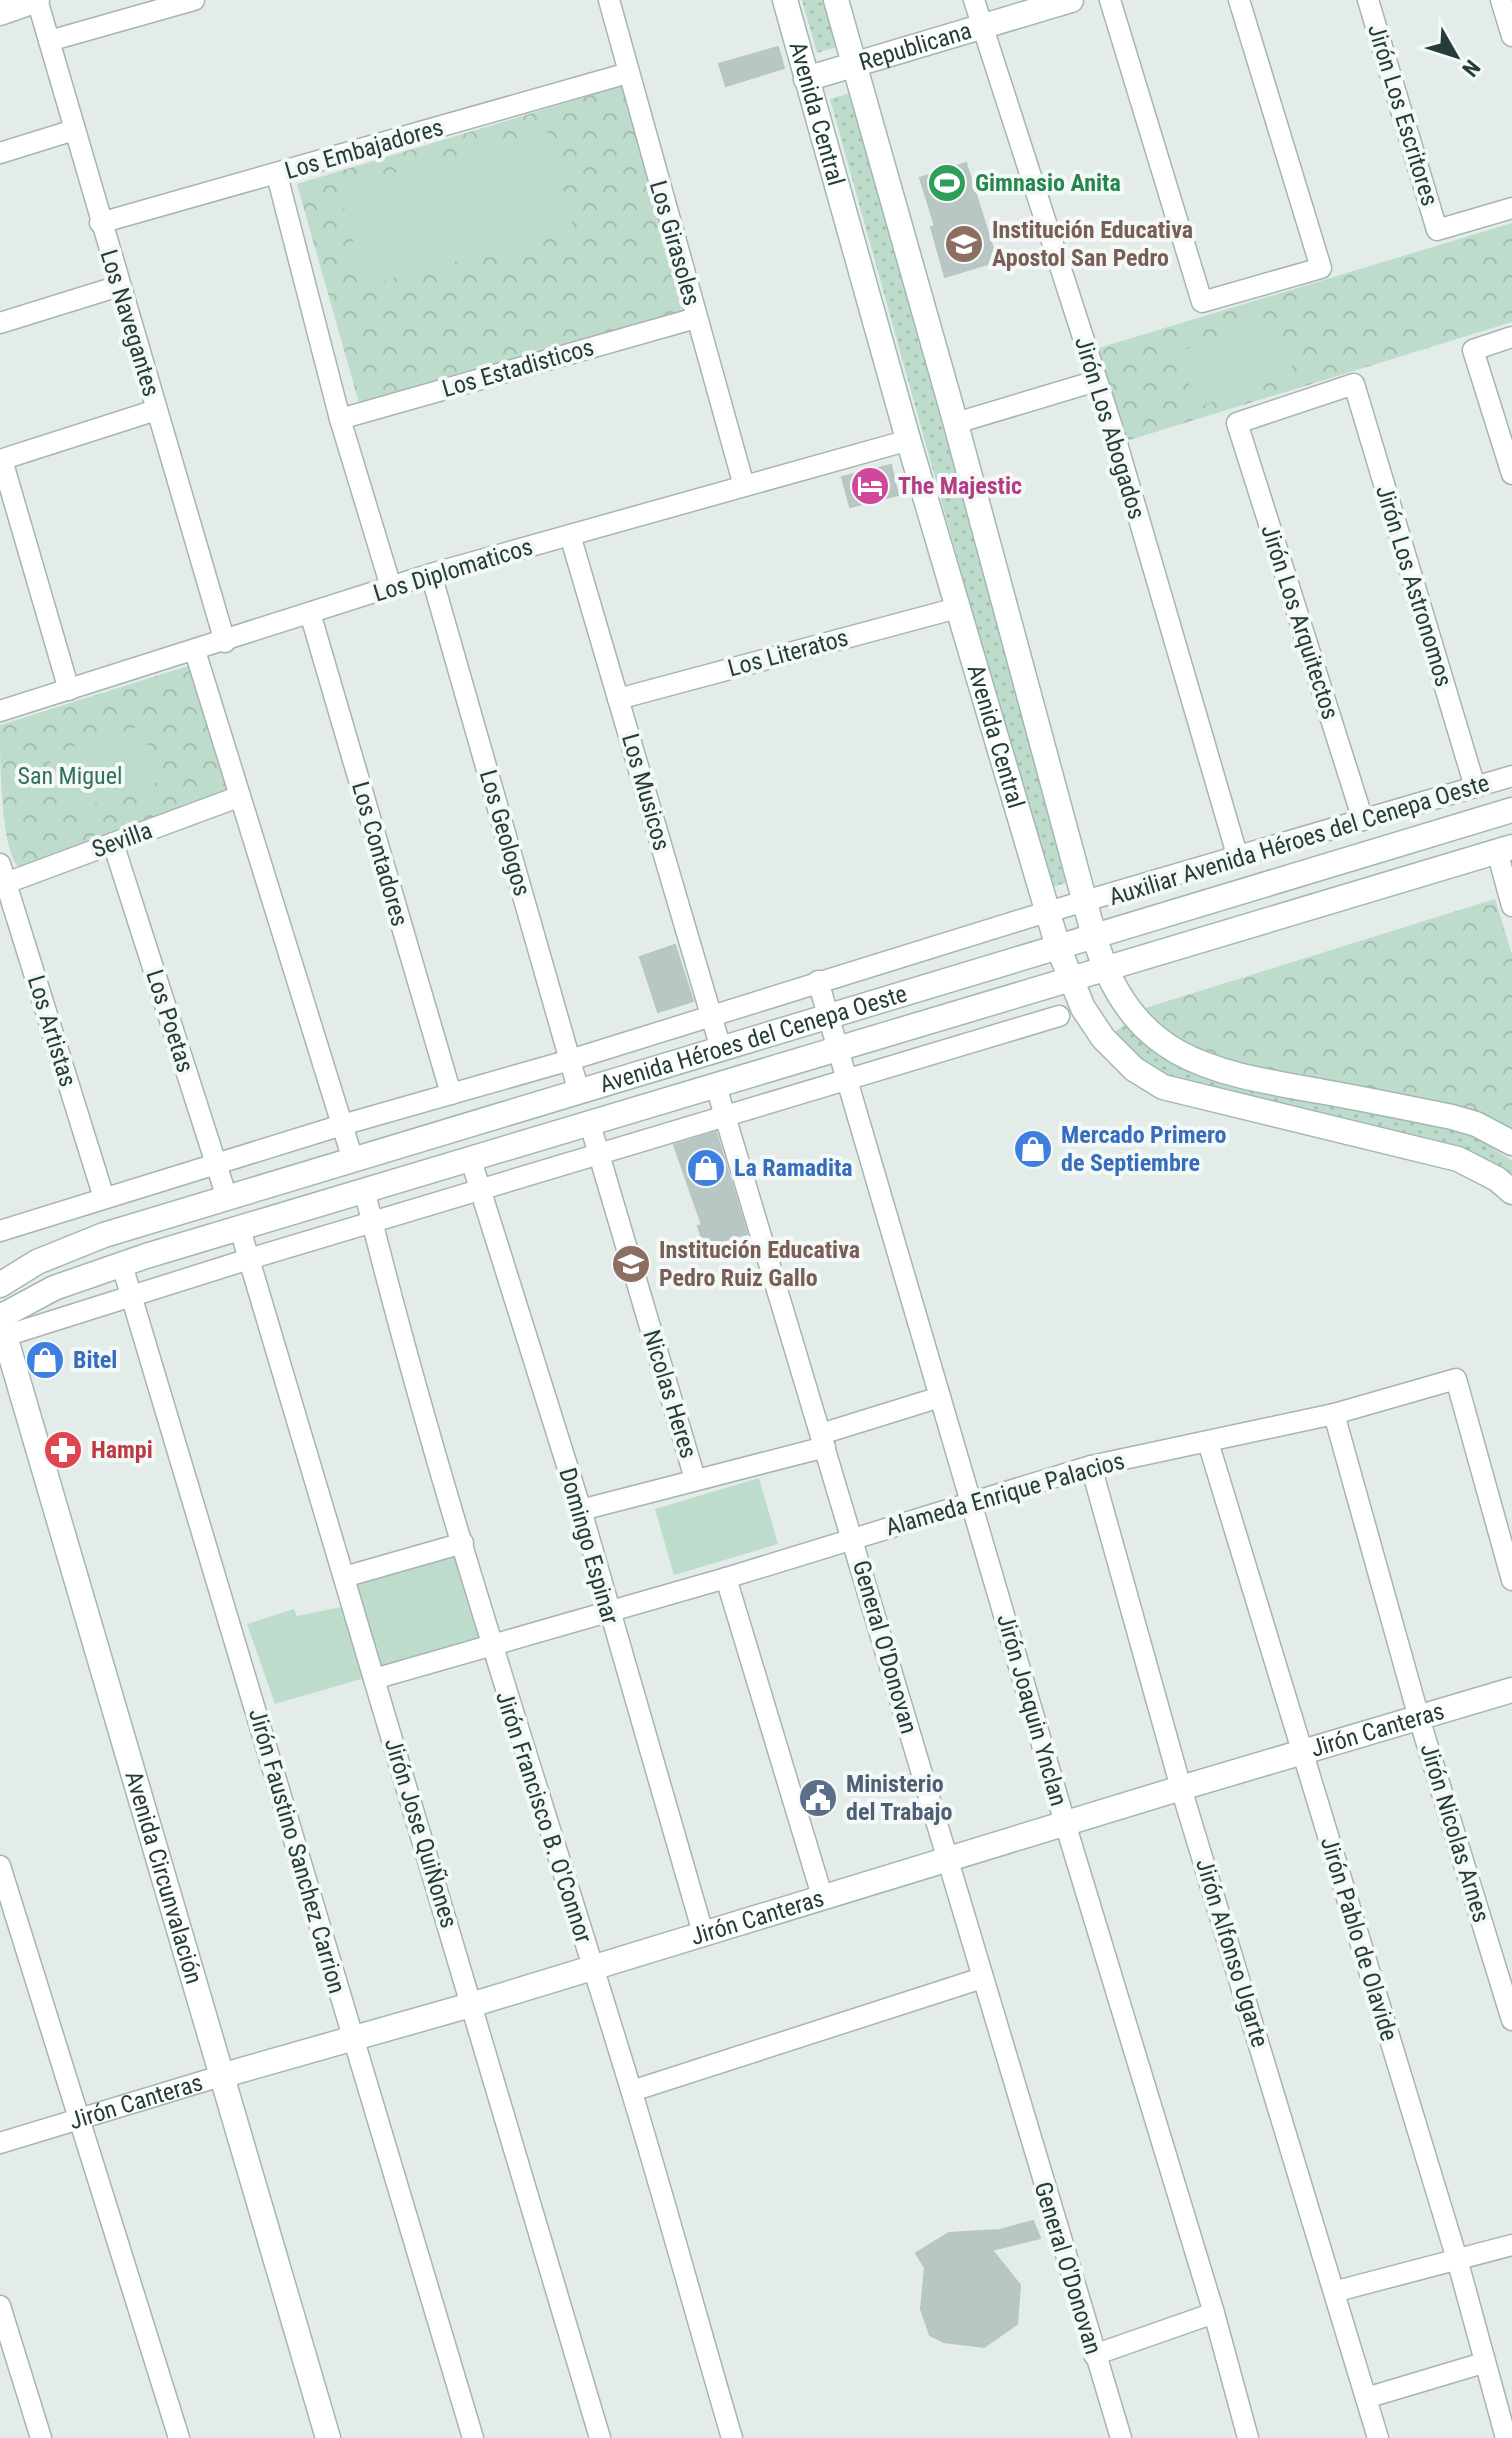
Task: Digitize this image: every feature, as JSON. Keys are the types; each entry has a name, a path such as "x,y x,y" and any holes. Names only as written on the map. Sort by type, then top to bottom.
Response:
{"main road":[{"name":"Avenida Central","path":"785,0 957,608 1058,947 1069,978 1103,1038 1134,1069 1163,1087 1458,1159 1497,1179 1512,1192"},
{"name":"Avenida Central","path":"836,0 956,423 1094,936 1104,968 1123,1002 1140,1023 1168,1048 1199,1065 1250,1079 1452,1117 1476,1124 1512,1143"},
{"name":"Republicana","path":"806,79 1071,0"},
{"path":"0,13 37,1"},
{"name":"Avenida Héroes del Cenepa Oeste","path":"0,1285 37,1262 104,1235 1512,810"},
{"name":"Avenida Héroes del Cenepa Oeste","path":"2,1324 54,1288 122,1265 1505,849"},
{"name":"Avenida Circunvalación","path":"2,1324 328,2438"},
{"name":"Jirón Canteras","path":"224,2075 474,2004 1512,1690"}],"street":[{"path":"49,41 194,0"},
{"name":"Los Girasoles","path":"609,0 744,486"},
{"name":"Jirón Los Abogados","path":"974,0 1096,381 1238,858"},
{"path":"1110,0 1202,302 1321,268 1239,0"},
{"name":"Jirón Los Escritores","path":"1368,0 1437,230 1512,208"},
{"path":"1501,0 1512,36"},
{"name":"Los Navegantes","path":"37,1 225,642"},
{"name":"Los Embajadores","path":"100,223 628,73"},
{"path":"0,153 74,130"},
{"path":"277,175 340,419 391,587"},
{"path":"0,323 119,286"},
{"name":"Los Estadisticos","path":"340,419 696,318"},
{"path":"1512,337 1473,350 1512,474"},
{"path":"956,423 1096,381"},
{"name":"Jirón Los Astronomos","path":"1237,423 1354,384 1475,787"},
{"path":"69,690 1,460 156,410"},
{"name":"Jirón Los Arquitectos","path":"1237,423 1363,820"},
{"name":"Los Diplomaticos","path":"0,711 225,642 431,574 909,440"},
{"name":"Los Musicos","path":"570,535 721,1049"},
{"name":"Los Geologos","path":"431,574 579,1092"},
{"name":"Los Literatos","path":"618,699 957,608"},
{"name":"Los Contadores","path":"310,613 451,1094"},
{"path":"195,651 353,1160"},
{"name":"Auxiliar Avenida Héroes del Cenepa Oeste","path":"0,1231 342,1125 570,1060 711,1013 1047,911 1086,903 1512,776"},
{"name":"Sevilla","path":"3,873 113,843 238,797"},
{"name":"Los Poetas","path":"113,843 227,1198"},
{"path":"1505,849 1510,893"},
{"name":"Los Artistas","path":"3,873 104,1198"},
{"name":"Jirón Joaquin Ynclan","path":"818,981 1065,1823 1214,2313 1241,2436"},
{"path":"2,1324 133,1294 1059,1016"},
{"name":"General O'Donovan","path":"716,1086 1121,2438"},
{"name":"Nicolas Heres","path":"590,1124 695,1479"},
{"name":"Domingo Espinar","path":"471,1160 581,1510 703,1933"},
{"name":"Jirón Francisco B. O'Connor","path":"365,1193 402,1339 490,1644 632,2091 732,2438"},
{"name":"Jirón Jose QuiÑones","path":"240,1229 474,2004 600,2438"},
{"name":"Jirón Faustino Sanchez Carrion","path":"122,1265 473,2438"},
{"name":"Alameda Enrique Palacios","path":"374,1679 726,1578 1091,1466 1334,1414 1456,1379 1512,1580"},
{"path":"581,1510 823,1441 940,1397"},
{"name":"Jirón Nicolas Arnes","path":"1334,1414 1419,1718 1512,2020"},
{"name":"Jirón Pablo de Olavide","path":"1208,1442 1457,2259 1506,2438"},
{"name":"Jirón Alfonso Ugarte","path":"1091,1466 1181,1788 1337,2291 1378,2438"},
{"path":"344,1577 463,1543"},
{"path":"726,1578 823,1899"},
{"path":"0,1866 179,2438"},
{"path":"632,2091 982,1978"},
{"name":"Jirón Canteras","path":"0,2143 224,2075"},
{"path":"1337,2291 1512,2245"},
{"path":"0,2306 41,2438"},
{"path":"1094,2355 1214,2313"},
{"path":"1366,2398 1483,2363"}],"green space":[{"path":"802,0 823,0 837,47 817,53"},
{"path":"625,85 688,311 359,403 297,184"},
{"path":"850,93 1069,882 1049,888 830,99"},
{"path":"548,132 574,230 365,286 339,188"},
{"path":"1512,223 1512,322 1123,442 1092,350"},
{"path":"1275,317 1294,372 1198,407 1178,352"},
{"name":"San Miguel","path":"191,665 230,792 19,868 8,842 5,823 0,725"},
{"path":"142,726 158,782 66,812 48,755"},
{"path":"1495,899 1512,954 1512,1137 1238,1066 1175,1037 1145,1008"},
{"path":"1128,1023 1156,1050 1189,1070 1473,1135 1512,1161 1512,1176 1178,1085 1149,1070 1113,1033"},
{"path":"759,1478 778,1544 674,1575 655,1509"},
{"path":"461,1552 488,1642 378,1673 353,1586"},
{"path":"346,1606 368,1677 275,1704 247,1624 294,1609 297,1616"}],"building":[{"path":"778,47 784,68 726,86 719,64"},
{"path":"966,163 997,261 945,277 931,227 935,226 920,178"},
{"name":"The Majestic","path":"891,465 898,495 850,507 842,477"},
{"path":"675,945 693,1001 658,1012 640,957"},
{"name":"La Ramadita","path":"716,1132 747,1234 704,1246 698,1226 702,1225 674,1145"},
{"path":"1033,2221 1040,2238 992,2250 1020,2285 1017,2324 984,2347 944,2342 930,2335 921,2309 925,2268 916,2253 949,2233 1000,2230"}],"place":[{"name":"Gimnasio Anita","path":"947,183"},
{"name":"Institución Educativa Apostol San Pedro","path":"964,244"},
{"name":"The Majestic","path":"870,486"},
{"name":"Mercado Primero de Septiembre","path":"1033,1149"},
{"name":"La Ramadita","path":"706,1168"},
{"name":"Institución Educativa Pedro Ruiz Gallo","path":"631,1264"},
{"name":"Bitel","path":"45,1360"},
{"name":"Hampi","path":"63,1450"},
{"name":"Ministerio del Trabajo","path":"818,1798"}]}
